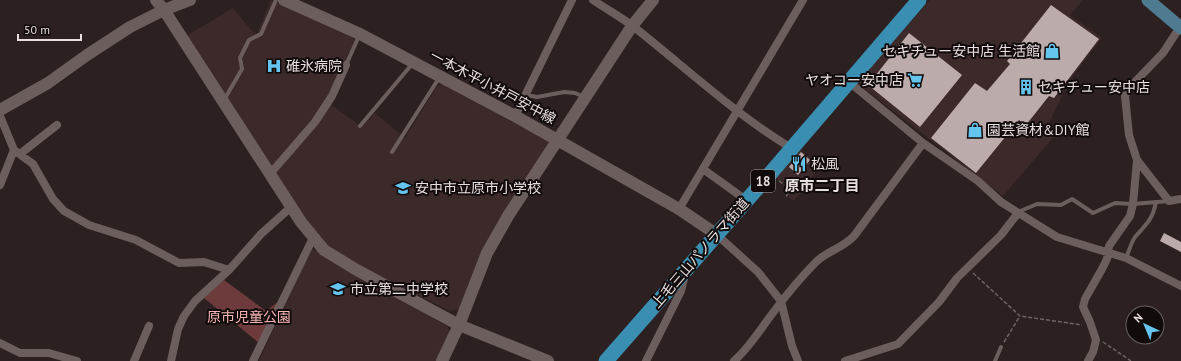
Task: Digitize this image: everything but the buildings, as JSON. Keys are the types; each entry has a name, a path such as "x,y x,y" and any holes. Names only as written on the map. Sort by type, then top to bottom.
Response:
{"highway":[{"name":"上毛三山パノラマ街道","path":"606,361 769,175 918,0"}],"main road":[{"path":"156,0 164,10 291,207 313,238 324,250 355,269 459,325 548,361"},
{"path":"0,110 48,83 130,27 164,10 190,0"},
{"name":"一本木平小井戸安中線","path":"284,0 360,34 558,139 632,26 653,0"},
{"path":"1148,0 1180,28"},
{"path":"442,361 459,325 487,253 508,216 558,139 679,209 716,234"}],"street":[{"path":"515,116 572,0"},
{"path":"593,0 632,26 738,112 769,135 791,148"},
{"path":"679,209 738,112 803,0"},
{"path":"1180,28 1163,53 1129,88 1125,96 1129,134 1137,160 1169,201 1181,198"},
{"path":"270,174 315,122 332,96 346,65"},
{"path":"848,82 924,143 978,181 1001,202 1057,238 1126,258 1181,286"},
{"path":"0,116 17,152 33,164 52,199 64,211 89,225 136,240 179,263 204,262 229,270"},
{"path":"0,185 17,152 57,125"},
{"path":"734,361 753,339 781,301 816,262 825,255 842,246 854,236 924,143"},
{"path":"1088,361 1093,352 1096,340 1083,307 1084,299 1107,259 1109,246 1130,216 1134,204 1137,160"},
{"path":"703,169 746,200"},
{"path":"171,361 178,329 184,316 195,301 229,270 261,234 291,207"},
{"path":"845,361 898,344 940,302 957,278 1001,235 1018,213"},
{"path":"716,234 749,262 781,301 792,346 798,361"},
{"path":"253,361 313,238"},
{"path":"646,361 681,291 684,279 680,276"},
{"path":"134,361 149,326"},
{"path":"0,343 20,353 49,353 77,361"}],"lane":[{"path":"222,101 225,99 242,69 240,58 249,40 261,34 276,0"},
{"path":"346,65 360,34"},
{"path":"360,126 414,62"},
{"path":"392,152 440,76"},
{"path":"526,95 537,97 564,92 575,93 585,98"},
{"path":"1018,213 1037,204 1061,205 1072,199 1093,213 1115,203 1134,204 1169,201"},
{"path":"1126,258 1134,238 1150,221 1156,202"},
{"path":"995,361 1001,347"}],"path":[{"path":"769,175 790,189 786,197"},
{"path":"967,268 1020,316 1081,326 1090,324"},
{"path":"1001,347 1005,338 1020,316"},
{"path":"1096,340 1100,340 1131,361"}],"shaded area":[{"name":"碓氷病院","path":"271,0 357,37 322,108 271,168 186,36 233,8 253,32 257,34"},
{"path":"930,0 1083,0 1070,15 1102,38 1069,81 1049,123 1059,131 1003,196 857,83"},
{"name":"安中市立原市小学校","path":"444,83 551,142 460,309 450,311 357,265 326,247 318,238 275,173 330,104 362,127 375,113 405,138 437,86"},
{"path":"800,149 820,167 794,201 788,197 792,189 775,178"},
{"name":"市立第二中学校","path":"311,249 317,250 448,327 450,334 437,361 259,361"}],"green space":[{"name":"原市児童公園","path":"224,280 266,311 279,301 259,343 204,298"}],"place":[{"name":"セキチュー安中店 生活館","path":"1052,51"},
{"name":"碓氷病院","path":"274,66"},
{"name":"ヤオコー安中店","path":"915,80"},
{"name":"セキチュー安中店","path":"1026,87"},
{"name":"園芸資材&DIY館","path":"975,130"},
{"name":"松風","path":"799,164"},
{"name":"安中市立原市小学校","path":"403,188"},
{"name":"市立第二中学校","path":"338,289"}],"district":[{"name":"原市二丁目","path":"822,185"}]}
